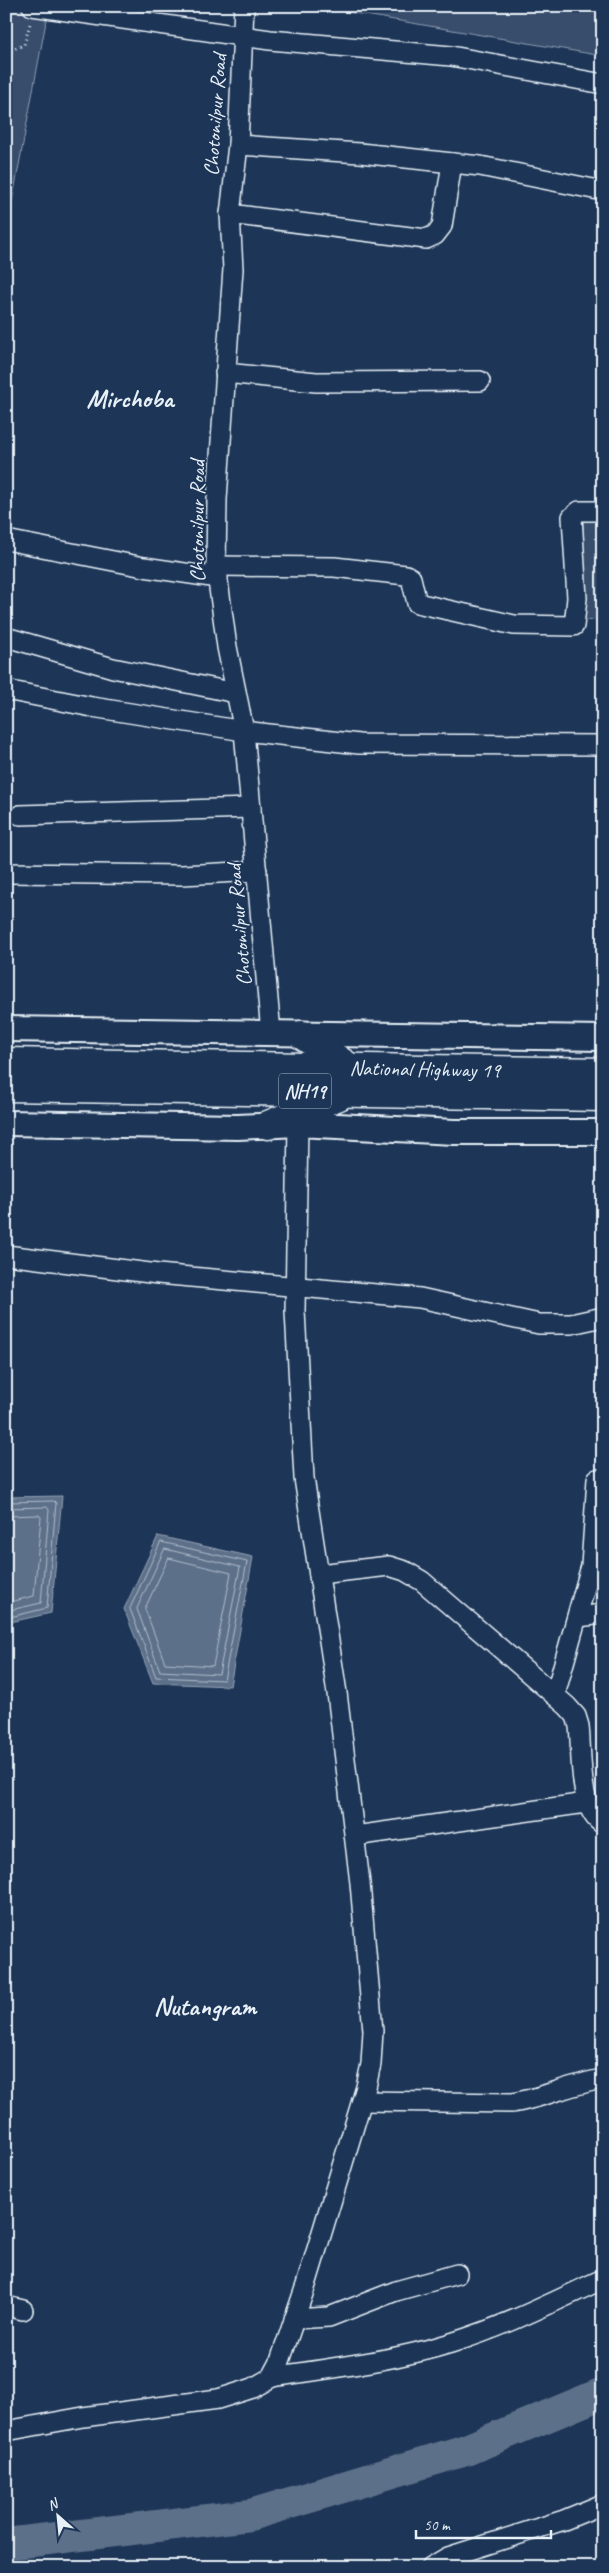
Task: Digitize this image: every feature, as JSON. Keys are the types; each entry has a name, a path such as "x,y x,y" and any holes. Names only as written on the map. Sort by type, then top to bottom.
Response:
{"highway":[{"path":"268,1125 349,1079 302,1035"},
{"name":"National Highway 19","path":"6,1062 349,1079 603,1072"},
{"name":"NH19","path":"6,1087 349,1079 603,1097"}],"main road":[{"path":"6,1029 302,1035 603,1038"},
{"path":"6,1123 238,1127 298,1124 454,1132 603,1132"}],"street":[{"path":"34,6 79,10 242,36 451,56 603,84"},
{"name":"Chotonilpur Road","path":"244,6 238,145 230,214 233,269 217,498 217,572 244,732 271,1033"},
{"path":"238,145 360,153 452,163 526,173 603,190"},
{"path":"230,214 426,239 435,235 442,226 452,163"},
{"path":"225,372 316,382 480,382"},
{"path":"6,540 127,564 217,572 334,567 406,575 411,578 417,603 514,625 574,626 577,598 572,517 579,511 603,512"},
{"path":"6,636 113,668 236,693"},
{"path":"6,690 92,708 244,732 359,744 603,745"},
{"path":"20,815 251,808"},
{"path":"6,873 182,875 257,871"},
{"path":"272,2378 294,2319 362,2101 371,2064 373,2031 354,1836 304,1478 295,1287 298,1124"},
{"path":"6,1255 295,1287 420,1298 539,1324 562,1325 603,1317"},
{"path":"555,1695 591,1566 597,1479"},
{"path":"318,1574 389,1566 405,1571 422,1581 555,1695 576,1716 579,1726 586,1803 597,1820 603,1824"},
{"path":"578,1617 603,1614"},
{"path":"354,1836 586,1803"},
{"path":"362,2101 512,2103 536,2099 571,2086 603,2079"},
{"path":"294,2319 329,2317 396,2291 457,2274"},
{"path":"6,2431 83,2417 218,2399 253,2388 272,2378 390,2359 452,2343 504,2324 603,2279"},
{"path":"431,2567 448,2557 564,2520 603,2504"}],"path":[{"path":"6,52 24,45 34,6"}],"shaded area":[{"path":"6,6 48,11 6,234"},
{"path":"300,6 603,6 603,56 325,8"},
{"path":"6,234 10,390 6,414"},
{"path":"583,518 603,519 603,621 582,620"}],"water":[{"path":"62,1496 51,1613 6,1623 6,1497"},
{"path":"158,1536 253,1557 230,1686 153,1683 124,1609"}],"waterway":[{"path":"6,2544 250,2515 466,2450 603,2393"}],"district":[{"name":"Mirchoba","path":"130,398"},
{"name":"Nutangram","path":"205,2006"}]}
